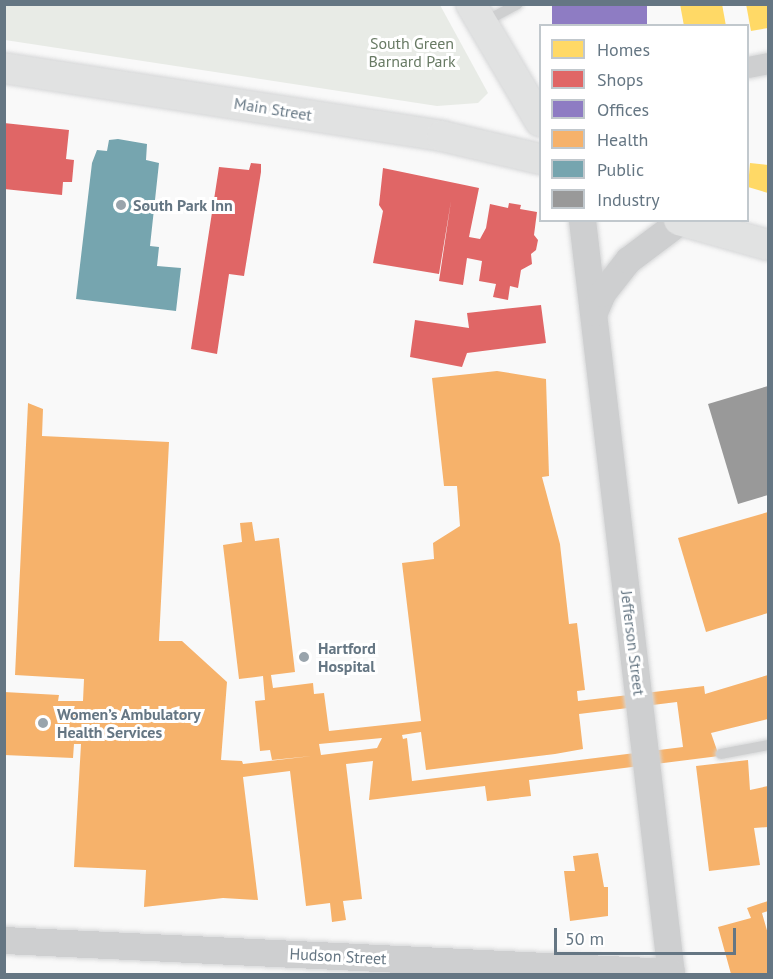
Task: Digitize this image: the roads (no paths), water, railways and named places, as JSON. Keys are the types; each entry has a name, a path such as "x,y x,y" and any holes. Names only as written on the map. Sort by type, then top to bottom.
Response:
{"main road":[{"path":"476,14 539,119"},
{"name":"Main Street","path":"4,68 442,136 539,159"},
{"path":"683,222 768,246"}],"street":[{"path":"749,67 768,63"},
{"name":"Jefferson Street","path":"582,222 671,973"},
{"path":"594,312 602,293 628,260 678,222"},
{"name":"Hudson Street","path":"4,940 373,966 671,973"}],"lane":[{"path":"476,14 518,4"},
{"path":"721,754 768,745"}],"place":[{"name":"South Park Inn","path":"121,205"},
{"name":"Hartford Hospital","path":"304,657"},
{"name":"Women’s Ambulatory Health Services","path":"43,723"}],"park label":[{"name":"South Green Barnard Park","path":"412,52"}]}
